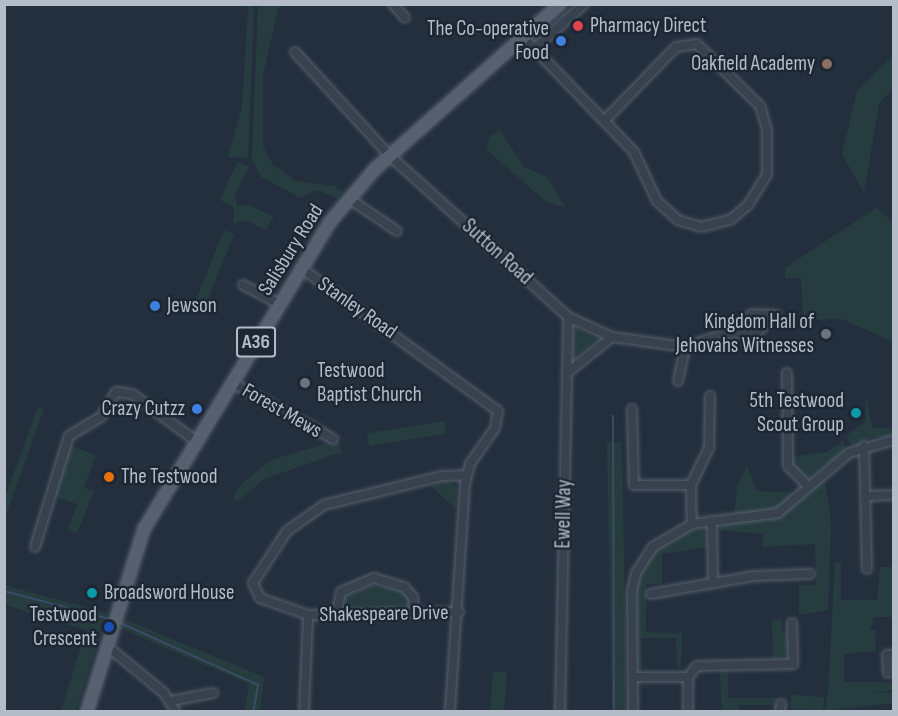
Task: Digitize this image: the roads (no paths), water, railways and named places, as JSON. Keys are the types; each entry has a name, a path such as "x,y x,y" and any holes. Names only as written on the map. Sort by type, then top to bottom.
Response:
{"main road":[{"name":"Salisbury Road","path":"87,711 144,529 301,268 348,198 389,155 560,4"}],"street":[{"path":"393,4 405,18"},
{"path":"534,50 584,4"},
{"path":"523,37 639,157 663,209 690,225 708,226 735,217 765,179 763,112 697,44 676,47 605,120"},
{"name":"Sutton Road","path":"295,52 389,155 568,317 612,337 685,347"},
{"path":"348,198 398,231"},
{"name":"Stanley Road","path":"301,268 495,405 495,428 467,475"},
{"path":"243,285 279,304"},
{"path":"678,381 685,347 724,334 753,315 776,315 758,332 724,334"},
{"name":"Ewell Way","path":"560,711 568,317"},
{"path":"568,372 612,337"},
{"path":"787,373 788,466 808,486"},
{"name":"Forest Mews","path":"231,382 333,439"},
{"path":"35,547 69,436 101,417 118,391 132,394 195,441"},
{"path":"692,524 691,485 709,448 710,396"},
{"path":"632,409 634,486 691,485"},
{"path":"633,711 636,573 653,547 692,524 768,517 836,461 864,446 894,440"},
{"path":"864,446 867,568"},
{"path":"450,711 459,612 467,475"},
{"name":"Shakespeare Drive","path":"459,612 308,615 262,599 253,587 259,567 287,531 345,498 467,475"},
{"path":"867,496 894,495"},
{"path":"712,521 714,583"},
{"path":"651,594 714,583 810,574"},
{"path":"336,616 341,592 374,578 404,587 413,597 414,613"},
{"path":"303,711 308,615"},
{"path":"688,711 688,677 697,666 793,664 792,623"},
{"path":"107,646 118,650 171,701 176,711"},
{"path":"888,673 887,655 894,655"},
{"path":"633,677 688,677"},
{"path":"171,701 213,693"}],"waterway":[{"path":"613,416 614,712"},
{"path":"4,591 110,619"},
{"path":"118,622 258,685 253,712"}],"place":[{"name":"Pharmacy Direct","path":"578,26"},
{"name":"The Co-operative Food","path":"561,41"},
{"name":"Oakfield Academy","path":"827,64"},
{"name":"Jewson","path":"155,306"},
{"name":"Kingdom Hall of Jehovahs Witnesses","path":"826,334"},
{"name":"Testwood Baptist Church","path":"305,383"},
{"name":"Crazy Cutzz","path":"197,409"},
{"name":"5th Testwood Scout Group","path":"856,413"},
{"name":"The Testwood","path":"109,477"},
{"name":"Broadsword House","path":"92,593"},
{"name":"Testwood Crescent","path":"109,627"}]}
